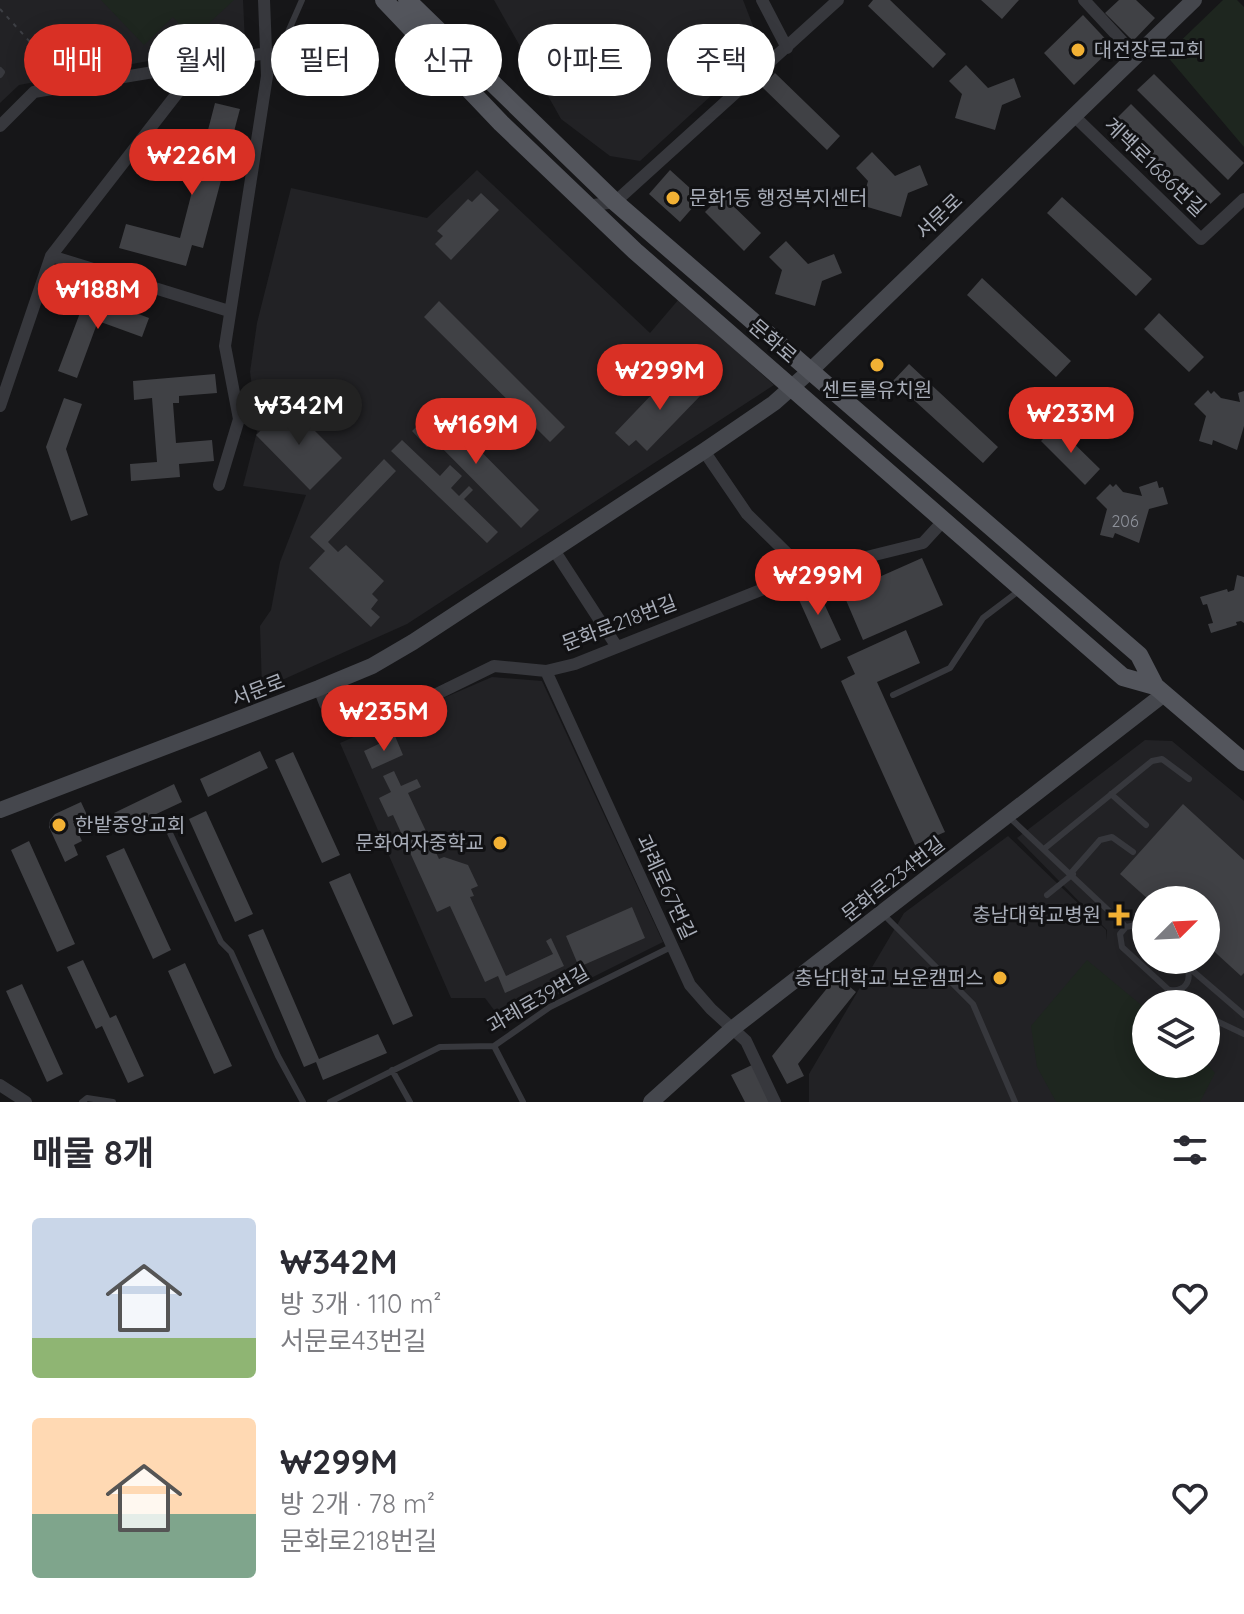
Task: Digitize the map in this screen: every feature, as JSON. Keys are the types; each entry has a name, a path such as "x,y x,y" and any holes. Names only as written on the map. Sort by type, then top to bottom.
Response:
{"main road":[{"name":"문화로","path":"384,0 501,123 635,251 1123,677 1160,690"},
{"name":"문화로","path":"407,0 615,202 1139,655 1160,690 1244,762"},
{"name":"서문로","path":"0,810 372,666 704,451 774,403 810,371 1194,0"},
{"name":"문화로234번길","path":"651,1102 732,1029 1008,816 1160,690"}],"street":[{"path":"219,485 239,419 225,346 267,76 264,0"},
{"path":"762,0 787,48"},
{"path":"587,206 615,202 838,0"},
{"path":"1084,0 1136,56"},
{"path":"255,55 267,53"},
{"path":"0,126 34,92 148,73"},
{"path":"0,406 51,256 175,96"},
{"name":"계백로1686번길","path":"1073,115 1201,239 1244,199"},
{"path":"51,256 229,311"},
{"path":"704,451 747,514 806,572"},
{"name":"문화로218번길","path":"319,688 325,704 339,724 398,713 494,666 546,671 575,664 806,572 923,543 945,519"},
{"path":"554,550 617,647"},
{"name":"과례로67번길","path":"546,671 690,985 746,1041 775,1102"},
{"path":"0,1085 26,1102"}],"lane":[{"path":"267,53 281,48 302,0"},
{"path":"893,695 950,668 983,618 1023,588"},
{"path":"1044,849 1152,761 1162,759 1189,779"},
{"path":"1111,794 1146,825"},
{"path":"1008,816 1126,927"},
{"path":"169,831 221,942 231,952 278,1056 303,1102"},
{"path":"1047,895 1072,874 1100,840 1112,837 1133,852"},
{"path":"882,912 973,1004 1015,1102"},
{"path":"1132,926 1120,934 1122,947 1167,988 1176,991 1188,983 1189,974"},
{"name":"과례로39번길","path":"330,1102 440,1047 494,1046 550,1007 671,946"},
{"path":"1196,974 1244,1015"},
{"path":"1220,1023 1244,1034"},
{"path":"494,1046 523,1102"},
{"path":"392,1070 410,1102"},
{"path":"82,1102 87,1098 113,1102"}],"path":[{"path":"0,9 24,35"}],"shaded area":[{"path":"0,0 243,0 244,24 148,24 148,61 132,64 132,24 24,24 24,84 0,103"},
{"path":"101,0 234,0 208,24 179,24 173,17 166,24 148,24 148,41 144,45 132,32 132,24 124,24"},
{"path":"494,0 743,0 752,24 667,24 667,96 711,96 640,161 610,156 561,119 548,96 651,96 651,24 518,24 518,43"},
{"path":"1223,0 1237,0 1244,7 1244,147 1166,55"},
{"path":"477,170 650,333 679,299 774,385 407,624 262,689 260,626 271,610 280,562 306,495 243,486 258,428 250,372 257,323 291,188 427,218"},
{"name":"문화여자중학교","path":"492,677 542,681 663,942 503,1022 485,998 451,998 340,743"},
{"name":"충남대학교 보운캠퍼스","path":"1145,740 1172,741 1244,801 1244,1102 809,1102 809,1074 904,913 1008,836 1106,930 1107,940 1107,930 1017,838"},
{"path":"1087,960 1132,997 1132,1078 1212,1078 1200,1102 1057,1102 1037,1067 1031,1026"}],"building":[{"path":"873,0 890,0 946,54 933,68 868,6"},
{"path":"981,0 1019,0 1002,19"},
{"path":"1119,0 1136,0 1155,18 1133,41 1105,13"},
{"name":"대전장로교회","path":"1083,15 1113,47 1074,85 1044,53"},
{"path":"966,65 988,88 1014,78 1021,97 1002,105 995,130 955,118 962,94 949,81"},
{"path":"775,73 840,136 827,150 771,96 775,96"},
{"path":"1154,74 1244,163 1228,180 1137,90"},
{"path":"215,103 240,109 203,248 192,245 186,266 119,248 126,224 180,238"},
{"path":"1131,104 1221,194 1204,210 1114,121"},
{"path":"872,152 895,176 920,165 928,185 908,193 901,217 861,205 868,181 856,168"},
{"path":"670,170 701,198 680,222 649,194"},
{"path":"481,193 499,210 451,260 435,244 443,236 437,231 468,199 472,202"},
{"path":"722,195 761,233 744,251 705,212"},
{"path":"1062,197 1152,279 1136,296 1047,213"},
{"path":"786,241 808,264 834,254 842,273 822,281 815,306 775,294 782,270 769,257"},
{"path":"982,278 1071,361 1056,377 967,295"},
{"path":"96,298 149,318 142,337 98,321 77,378 58,371 83,305 93,309"},
{"path":"439,301 565,427 550,442 424,317"},
{"path":"1159,313 1204,357 1189,372 1144,329"},
{"path":"909,364 998,447 983,463 893,381"},
{"path":"676,369 702,394 647,451 636,440 629,446 615,433"},
{"path":"215,374 217,393 179,396 179,403 173,403 176,443 212,440 214,461 179,464 180,477 131,481 130,464 157,462 152,398 134,400 133,381"},
{"path":"1208,390 1221,398 1240,402 1238,393 1244,391 1244,426 1237,450 1213,440 1212,445 1199,441 1206,416 1194,404"},
{"path":"64,398 82,404 66,449 88,515 71,521 46,447"},
{"path":"288,404 342,458 310,490 256,435"},
{"path":"437,407 539,510 521,528 434,440 427,447 412,431"},
{"path":"1056,426 1100,469 1085,485 1041,441"},
{"path":"402,440 440,476 450,465 462,476 451,488 459,496 469,486 473,490 464,499 498,532 487,543 391,451"},
{"path":"384,459 396,471 328,542 338,552 346,545 384,581 372,594 378,600 371,609 380,617 371,627 309,568 325,551 310,537"},
{"path":"1157,481 1159,488 1163,487 1168,504 1149,509 1139,543 1115,533 1113,538 1100,535 1107,509 1096,498 1110,484 1113,487 1116,484 1123,492 1142,496 1139,487"},
{"path":"922,558 943,605 863,640 843,593"},
{"path":"1237,575 1244,577 1244,623 1236,622 1237,625 1211,633 1208,624 1213,623 1207,604 1203,605 1200,597 1234,590"},
{"path":"815,584 841,640 821,649 796,593"},
{"path":"906,630 920,663 877,682 945,832 915,845 841,681 855,674 847,657"},
{"path":"395,736 403,755 372,769 364,751"},
{"path":"260,751 268,768 208,797 200,779"},
{"path":"293,752 340,855 322,863 275,760"},
{"path":"394,771 401,786 417,779 421,787 408,793 439,859 444,857 468,865 478,886 471,889 474,896 470,897 506,976 553,954 546,941 551,938 564,966 505,993 498,976 485,982 450,906 437,912 393,815 388,817 379,798 391,792 383,776"},
{"path":"174,784 182,802 122,830 114,813"},
{"path":"81,802 87,815 73,822 82,841 74,845 78,855 65,862 49,827 50,820 55,814"},
{"path":"1183,804 1244,860 1244,973 1241,976 1220,957 1220,886 1133,886 1120,874"},
{"path":"206,811 253,914 235,922 189,819"},
{"path":"29,841 75,944 57,952 11,850"},
{"path":"124,848 171,950 153,959 106,856"},
{"path":"350,873 413,1016 393,1025 329,882"},
{"path":"632,907 645,938 579,967 566,936"},
{"path":"263,929 319,1059 378,1034 387,1053 323,1080 316,1062 304,1067 248,935"},
{"path":"83,960 110,1018 116,1015 144,1076 128,1083 102,1026 96,1029 67,967"},
{"path":"185,963 232,1066 214,1074 168,971"},
{"path":"837,976 856,992 798,1064 804,1076 787,1084 772,1056"},
{"path":"22,984 63,1074 47,1082 6,991"},
{"path":"752,1065 770,1102 745,1102 731,1075"}],"place":[{"name":"대전장로교회","path":"1078,50"},
{"name":"문화1동 행정복지센터","path":"673,198"},
{"name":"센트롤유치원","path":"877,365"},
{"name":"한밭중앙교회","path":"59,825"},
{"name":"문화여자중학교","path":"500,843"},
{"name":"충남대학교병원","path":"1119,915"},
{"name":"충남대학교 보운캠퍼스","path":"1000,978"}]}
